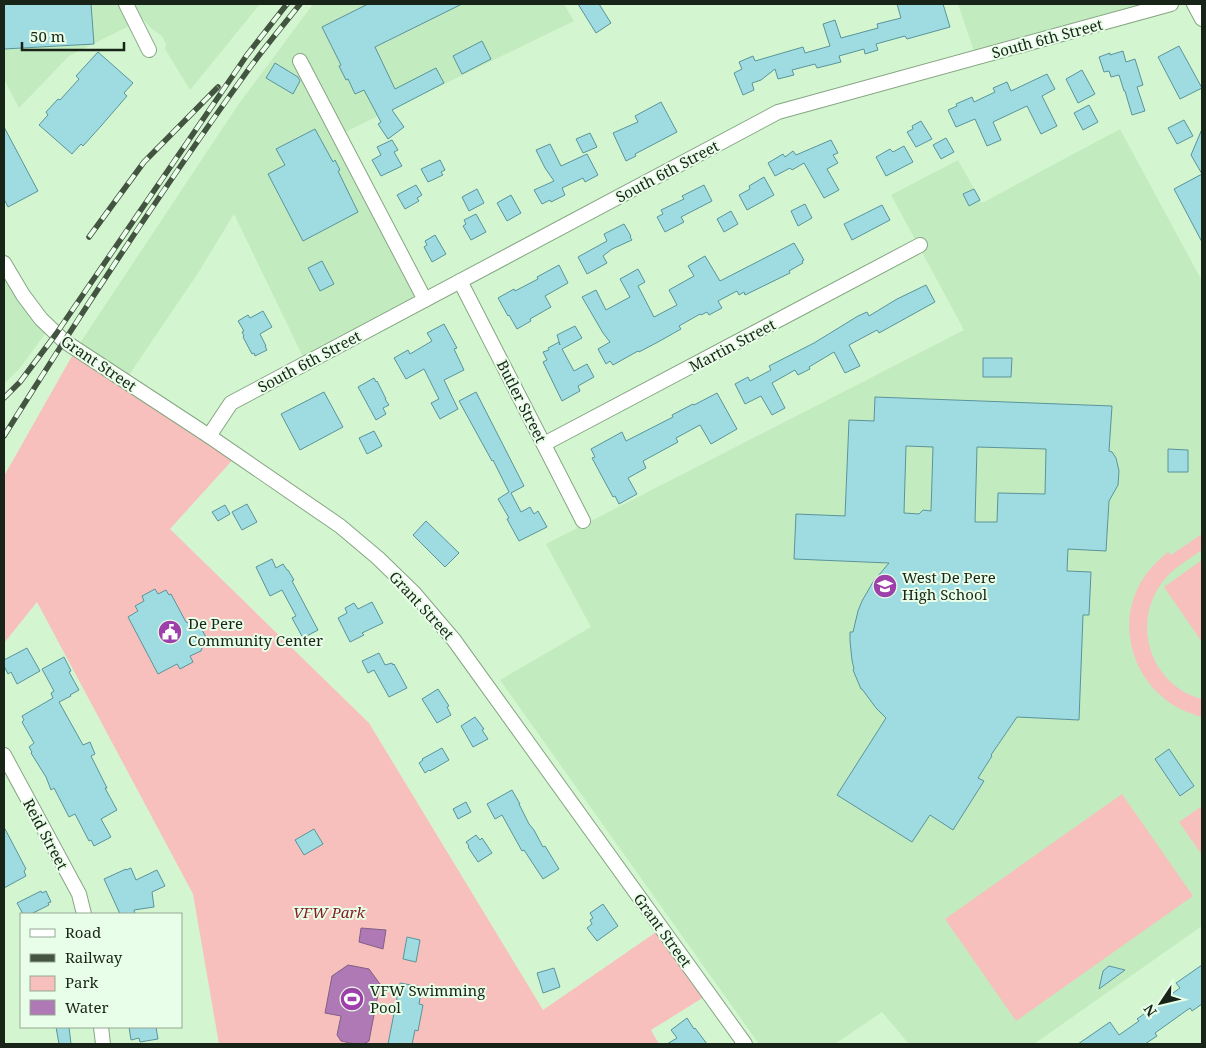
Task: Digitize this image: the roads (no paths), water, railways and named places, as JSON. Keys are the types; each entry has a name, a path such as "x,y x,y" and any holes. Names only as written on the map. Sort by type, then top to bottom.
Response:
{"street":[{"path":"126,4 149,50"},
{"name":"South 6th Street","path":"209,436 231,403 778,112 1171,4"},
{"path":"1194,4 1202,19"},
{"path":"300,61 425,300"},
{"name":"Martin Street","path":"544,444 920,245"},
{"name":"Grant Street","path":"4,262 23,295 41,319 64,341 209,436 340,526 378,558 414,593 454,640 745,1044"},
{"name":"Butler Street","path":"460,281 584,521"},
{"name":"Reid Street","path":"4,755 79,894 84,913"},
{"path":"101,1028 103,1044"}],"water":[{"path":"361,928 386,930 383,949 359,942"},
{"name":"VFW Swimming Pool","path":"348,965 369,969 380,984 369,1041 363,1044 341,1041 337,1035 341,1016 325,1013 332,976"}],"railway":[{"path":"4,398 20,382 56,334 247,55 287,4"},
{"path":"4,436 152,207 252,64 300,4"},
{"path":"89,237 144,162 218,87"}],"place":[{"name":"West De Pere High School","path":"885,586"},
{"name":"De Pere Community Center","path":"170,632"},
{"name":"VFW Swimming Pool","path":"352,999"}],"park label":[{"name":"VFW Park","path":"329,912"}]}
